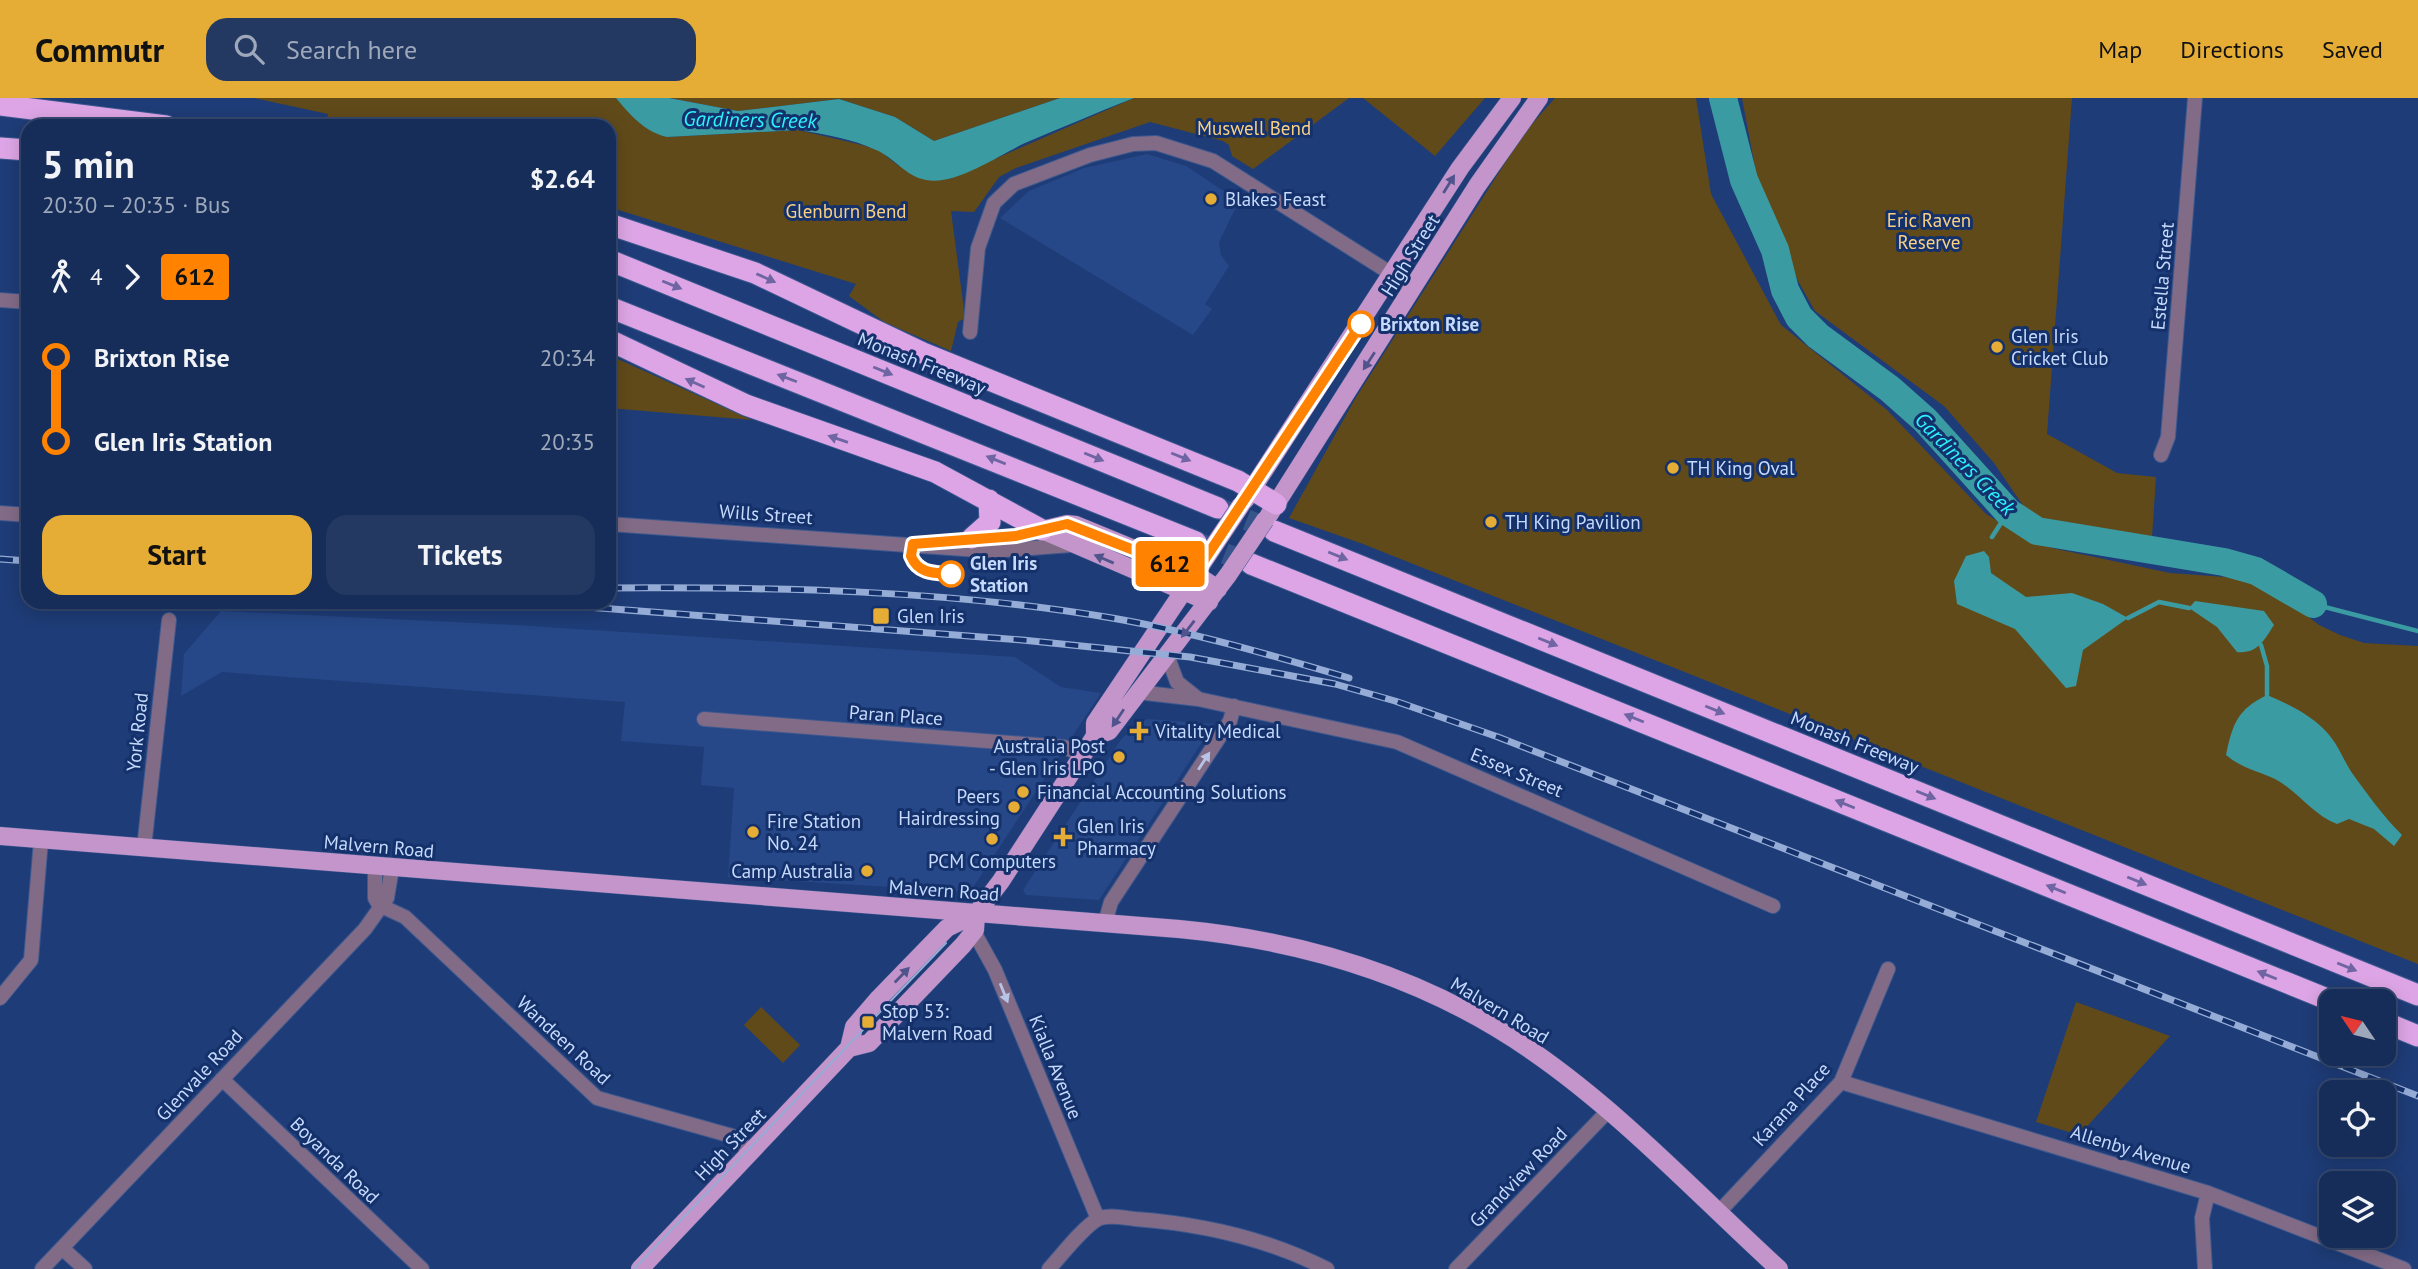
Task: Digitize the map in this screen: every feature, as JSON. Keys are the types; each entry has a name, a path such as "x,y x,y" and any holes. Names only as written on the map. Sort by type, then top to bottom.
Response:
{"highway":[{"path":"0,105 111,119"},
{"path":"0,148 21,150"},
{"path":"616,226 755,272 923,353 1275,506"},
{"name":"Monash Freeway","path":"616,263 1218,508"},
{"path":"616,310 1196,541"},
{"path":"616,343 733,400 935,472 1042,530"},
{"path":"972,538 990,522 989,500"},
{"name":"Monash Freeway","path":"1275,531 2418,995"},
{"path":"1251,564 2319,996"},
{"path":"2396,1027 2418,1036"}],"main road":[{"name":"High Street","path":"640,1269 849,1048 854,1027 879,998 947,928 976,914 1001,881 1095,736 1095,723 1250,493 1471,151 1512,98"},
{"name":"High Street","path":"1095,736 1110,731 1137,692 1218,589 1275,506 1477,186 1539,98"},
{"name":"Wills Street","path":"1042,530 1063,524 1076,525 1198,570 1218,589"},
{"name":"Wills Street","path":"1042,530 1183,592 1218,589"},
{"name":"Malvern Road","path":"0,836 1205,931 1273,941 1376,970 1441,998 1505,1033 1559,1070 1608,1111 1779,1269"},
{"path":"974,932 976,914"},
{"name":"High Street","path":"849,1048 869,1043 974,932"}],"street":[{"name":"Estella Street","path":"2161,455 2168,437 2195,98"},
{"path":"970,332 978,248 994,203 1014,184 1090,156 1133,144 1156,143 1213,161 1391,276 1414,288"},
{"path":"0,300 21,302"},
{"path":"0,513 21,514"},
{"name":"Wills Street","path":"616,525 992,551 1071,545"},
{"name":"Wills Street","path":"919,544 1042,530"},
{"name":"York Road","path":"144,848 169,620"},
{"path":"1167,655 1177,682 1198,699"},
{"name":"Essex Street","path":"1137,692 1198,699 1397,742 1773,906"},
{"path":"1105,923 1111,902 1230,721 1234,706"},
{"name":"Paran Place","path":"704,719 1068,747 1083,755"},
{"path":"0,998 32,960 41,840"},
{"path":"379,905 375,898 384,868"},
{"name":"Glenvale Road","path":"42,1269 365,929 379,905"},
{"name":"Wandeen Road","path":"379,905 405,918 597,1098 732,1136 751,1152"},
{"name":"Kialla Avenue","path":"974,932 995,970 1098,1219"},
{"name":"Karana Place","path":"1718,1213 1841,1082 1888,969"},
{"name":"Boyanda Road","path":"222,1079 422,1269"},
{"name":"Allenby Avenue","path":"1841,1082 2208,1193 2404,1269"},
{"name":"Grandview Road","path":"1457,1269 1608,1111"},
{"path":"2204,1269 2202,1218 2208,1193"},
{"path":"1049,1269 1098,1219 1110,1217 1173,1222 1222,1230 1287,1250 1327,1269"},
{"path":"62,1248 85,1269"}],"shaded area":[{"path":"1147,154 1186,166 1239,201 1219,242 1221,255 1229,266 1205,304 1212,309 1193,335 1000,218 1029,191 1084,168"},
{"path":"221,611 514,625 1015,657 1061,687 1101,693 970,892 728,877 734,788 701,785 704,747 621,741 625,702 222,672 181,696 184,654"},
{"path":"1147,719 1214,724 1099,900 1026,895 1023,890 1122,738"}],"green space":[{"name":"Glenburn Bend","path":"254,98 616,98 641,124 667,137 798,130 878,150 899,166 949,179 1134,98 1349,98 1253,169 1232,156 1229,145 1223,141 1150,122 1016,168 999,177 974,212 951,211 965,318 958,322 951,351 884,322 849,296 856,284 616,209 616,119 327,119 328,114"},
{"path":"669,98 1060,98 934,141 895,117 839,99 738,111"},
{"name":"Muswell Bend","path":"1363,98 1485,98 1435,156"},
{"path":"1555,98 1696,98 1711,194 1781,325 1887,410 1986,514 2026,538 2052,548 2170,573 2225,577 2256,583 2275,591 2319,625 2340,635 2364,643 2418,646 2418,964 1363,544 1289,518 1355,399 1524,133"},
{"name":"Eric Raven Reserve","path":"1742,98 2072,98 2047,434 2117,473 2156,477 2152,537 2047,523 2024,507 1994,463 1944,406 1815,311 1798,281 1757,178"},
{"path":"616,358 752,420 616,409"},
{"path":"2076,1002 2170,1036 2079,1135 2036,1122"},
{"path":"761,1007 800,1045 783,1063 744,1025"}],"water":[{"path":"616,98 669,98 738,111 839,99 895,117 934,141 1060,98 1134,98 1025,143 963,174 938,181 912,175 883,153 867,146 838,137 798,130 667,137 659,135 632,116"},
{"path":"1984,551 1989,557 1991,573 2026,597 2072,593 2103,604 2128,618 2083,650 2076,686 2066,688 2015,629 1957,604 1954,581 1966,556"},
{"path":"2195,601 2264,611 2274,625 2255,648 2237,652 2217,627 2189,608"},
{"path":"2267,695 2309,717 2330,736 2358,781 2402,835 2394,846 2374,829 2349,819 2337,824 2328,820 2283,784 2226,755 2238,719 2249,706"}],"waterway":[{"name":"Gardiners Creek","path":"1723,98 1744,180 1775,250 1785,290 1799,317 1818,336 1890,389 1925,420 2008,512 2037,531 2224,562 2256,571 2313,604"},
{"path":"1992,537 2008,512"},
{"path":"2128,618 2159,602 2189,608"},
{"name":"Gardiners Creek","path":"2313,604 2418,631"},
{"path":"2261,645 2267,666 2267,695"}],"tunnel":[{"path":"1218,508 1274,531"},
{"path":"1196,542 1251,564"}],"tram line":[{"path":"634,1269 946,943"}],"railway":[{"path":"0,559 21,560"},
{"path":"616,588 861,592 987,601 1112,618 1172,630 1349,678"},
{"path":"613,609 1022,640 1190,657 1335,684 1395,701 1498,737 2418,1096"}],"bus line":[{"name":"612","path":"951,574 920,569 911,556 913,544 1016,536 1067,524 1076,525 1195,574 1361,324"}],"place":[{"name":"Blakes Feast","path":"1211,199"},
{"name":"Brixton Rise","path":"1361,324"},
{"name":"Glen Iris Cricket Club","path":"1997,347"},
{"name":"TH King Oval","path":"1673,468"},
{"name":"TH King Pavilion","path":"1491,522"},
{"name":"Glen Iris Station","path":"951,574"},
{"name":"Glen Iris","path":"881,616"},
{"name":"Vitality Medical","path":"1139,731"},
{"name":"Australia Post - Glen Iris LPO","path":"1119,757"},
{"name":"Financial Accounting Solutions","path":"1023,792"},
{"name":"Peers Hairdressing","path":"1014,807"},
{"name":"Fire Station No. 24","path":"753,832"},
{"name":"Glen Iris Pharmacy","path":"1063,837"},
{"name":"PCM Computers","path":"992,839"},
{"name":"Camp Australia","path":"867,871"},
{"name":"Stop 53: Malvern Road","path":"868,1022"}]}
